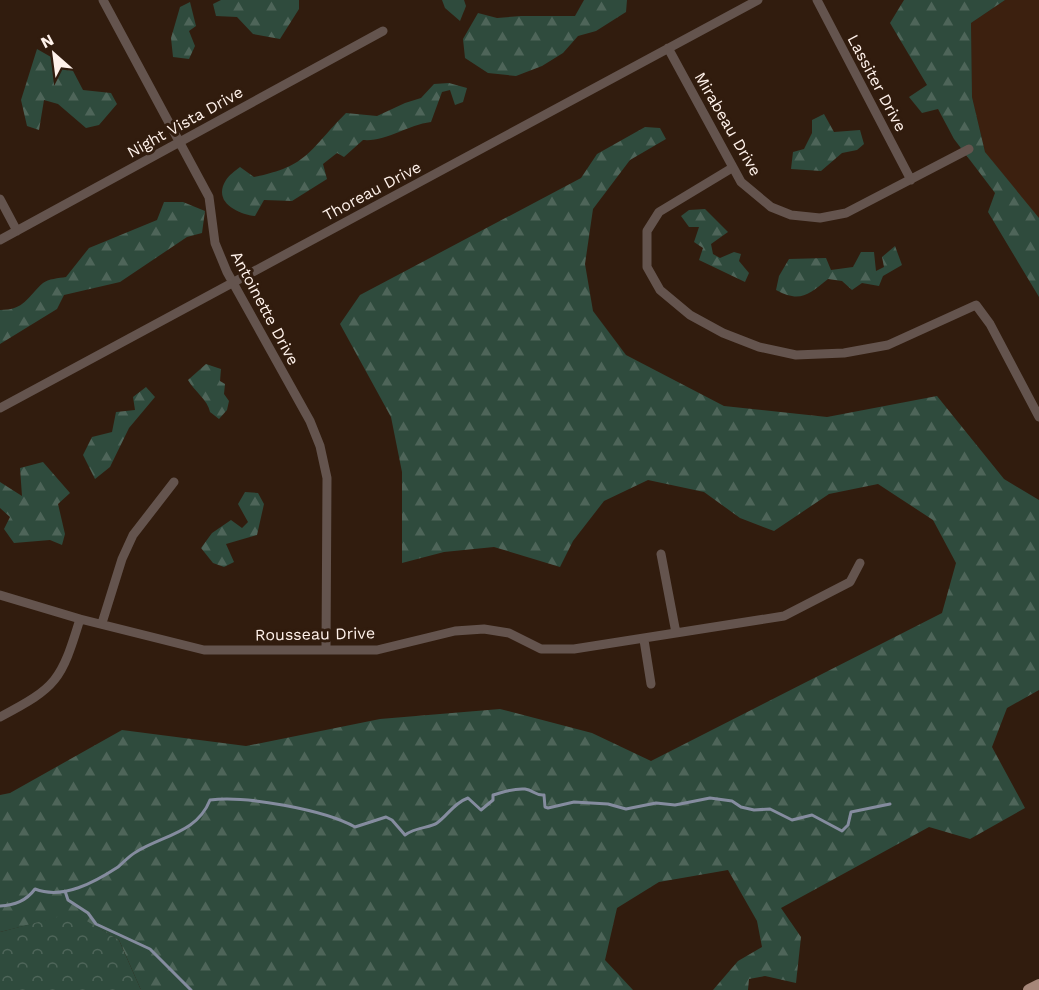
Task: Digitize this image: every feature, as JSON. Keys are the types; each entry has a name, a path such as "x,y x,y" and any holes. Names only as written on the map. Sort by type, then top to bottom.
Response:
{"main road":[{"path":"1029,990 1039,985"}],"street":[{"name":"Antoinette Drive","path":"103,0 209,197 215,243 232,283 310,421 320,446 327,478 326,649"},
{"name":"Thoreau Drive","path":"0,408 758,0"},
{"name":"Lassiter Drive","path":"817,0 911,180"},
{"name":"Night Vista Drive","path":"0,240 383,31"},
{"name":"Mirabeau Drive","path":"669,48 741,182 764,202 790,215 806,218 846,213 969,149"},
{"path":"732,168 659,212 647,231 647,267 660,290 690,315 723,333 759,347 796,356 844,353 888,345 976,305 990,324 1039,417"},
{"path":"0,199 17,231"},
{"path":"102,623 122,559 133,535 174,482"},
{"path":"661,554 676,633"},
{"name":"Rousseau Drive","path":"0,595 80,619 204,650 378,650 455,631 484,629 509,633 541,649 574,649 644,640 784,616 850,582 860,563"},
{"path":"0,717 39,697 56,680 69,656 80,619"},
{"path":"644,640 651,684"}],"shaded area":[{"path":"1005,0 1039,0 1039,235 995,194 972,97 971,23"}],"green space":[{"path":"221,0 299,0 299,9 280,39 253,34 237,17 216,16 213,4"},
{"path":"442,0 464,0 466,6 460,21 445,8"},
{"path":"584,0 627,0 626,12 596,31 578,36 563,53 542,66 516,76 488,73 465,58 463,39 478,13 497,18 575,16"},
{"path":"904,0 1005,0 971,23 972,97 985,152 1039,218 1039,297 988,212 995,193 954,139 938,109 922,113 909,97 927,85 890,23"},
{"path":"190,2 196,26 189,31 195,46 189,59 173,57 171,38 180,7"},
{"path":"37,49 72,69 83,90 111,93 117,104 99,125 86,128 58,104 44,100 39,130 27,126 21,100"},
{"path":"449,83 467,88 463,102 455,105 450,90 442,92 431,122 388,136 363,140 344,157 337,153 323,164 327,179 292,201 264,200 255,216 235,210 225,201 222,195 226,180 240,167 254,177 286,168 307,155 346,113 377,116 421,98 434,84"},
{"path":"824,114 834,132 860,130 864,144 857,150 842,153 821,171 791,169 793,152 804,149 812,133 812,120"},
{"path":"645,127 660,128 666,139 630,160 593,209 585,264 593,311 626,355 724,406 827,417 937,396 1004,479 1039,500 1039,690 1007,708 992,747 1025,808 970,839 929,827 781,908 801,937 796,983 765,976 749,979 748,990 713,990 738,961 762,947 757,921 728,870 659,882 617,908 605,960 633,990 141,990 119,940 73,914 0,932 0,795 10,793 122,730 246,746 380,719 500,709 592,733 651,761 942,613 956,563 933,520 878,484 829,494 774,531 740,518 704,492 648,480 604,501 573,541 560,567 494,547 444,552 402,563 402,472 391,417 340,324 360,295 581,178 597,154"},
{"path":"164,202 183,202 205,211 202,233 187,237 120,282 64,295 57,309 0,344 0,310 15,308 25,302 45,282 66,277 89,248 157,220"},
{"path":"705,209 728,232 711,244 713,254 720,258 734,252 741,254 739,261 749,273 745,282 699,260 703,248 694,242 699,227 689,227 681,216 689,210"},
{"path":"895,246 902,265 883,276 879,286 862,283 852,290 842,281 828,279 804,295 791,296 776,290 779,276 789,259 826,258 831,270 853,267 861,252 874,252 876,271 884,267 882,257"},
{"path":"206,364 221,369 220,381 225,384 224,394 229,401 227,410 219,419 210,412 207,403 188,380"},
{"path":"146,387 155,397 129,428 110,467 95,479 83,455 92,437 112,432 116,412 135,410 133,397"},
{"path":"43,462 70,493 58,504 65,534 62,545 50,540 14,543 4,529 10,517 0,508 0,482 22,496 20,468"},
{"path":"245,492 258,493 264,504 257,535 226,544 234,562 224,567 213,563 201,548 212,533 231,520 242,528 248,522 238,504"},
{"path":"73,913 119,940 141,990 0,990 0,932"}],"waterway":[{"path":"0,906 20,902 35,889 46,892 68,891 99,878 146,846 178,832 197,820 210,800 243,800 284,805 324,815 355,827 386,817 392,820 405,835 437,823 463,800 468,798 481,810 493,800 493,795 516,789 525,789 544,795 545,807 548,808 574,802 608,804 626,809 656,803 675,805 710,798 732,801 741,807 754,810 770,809 792,820 812,815 842,831 848,825 851,812 890,804"},
{"path":"65,891 68,900 88,913 96,924 150,949 191,990"}]}
